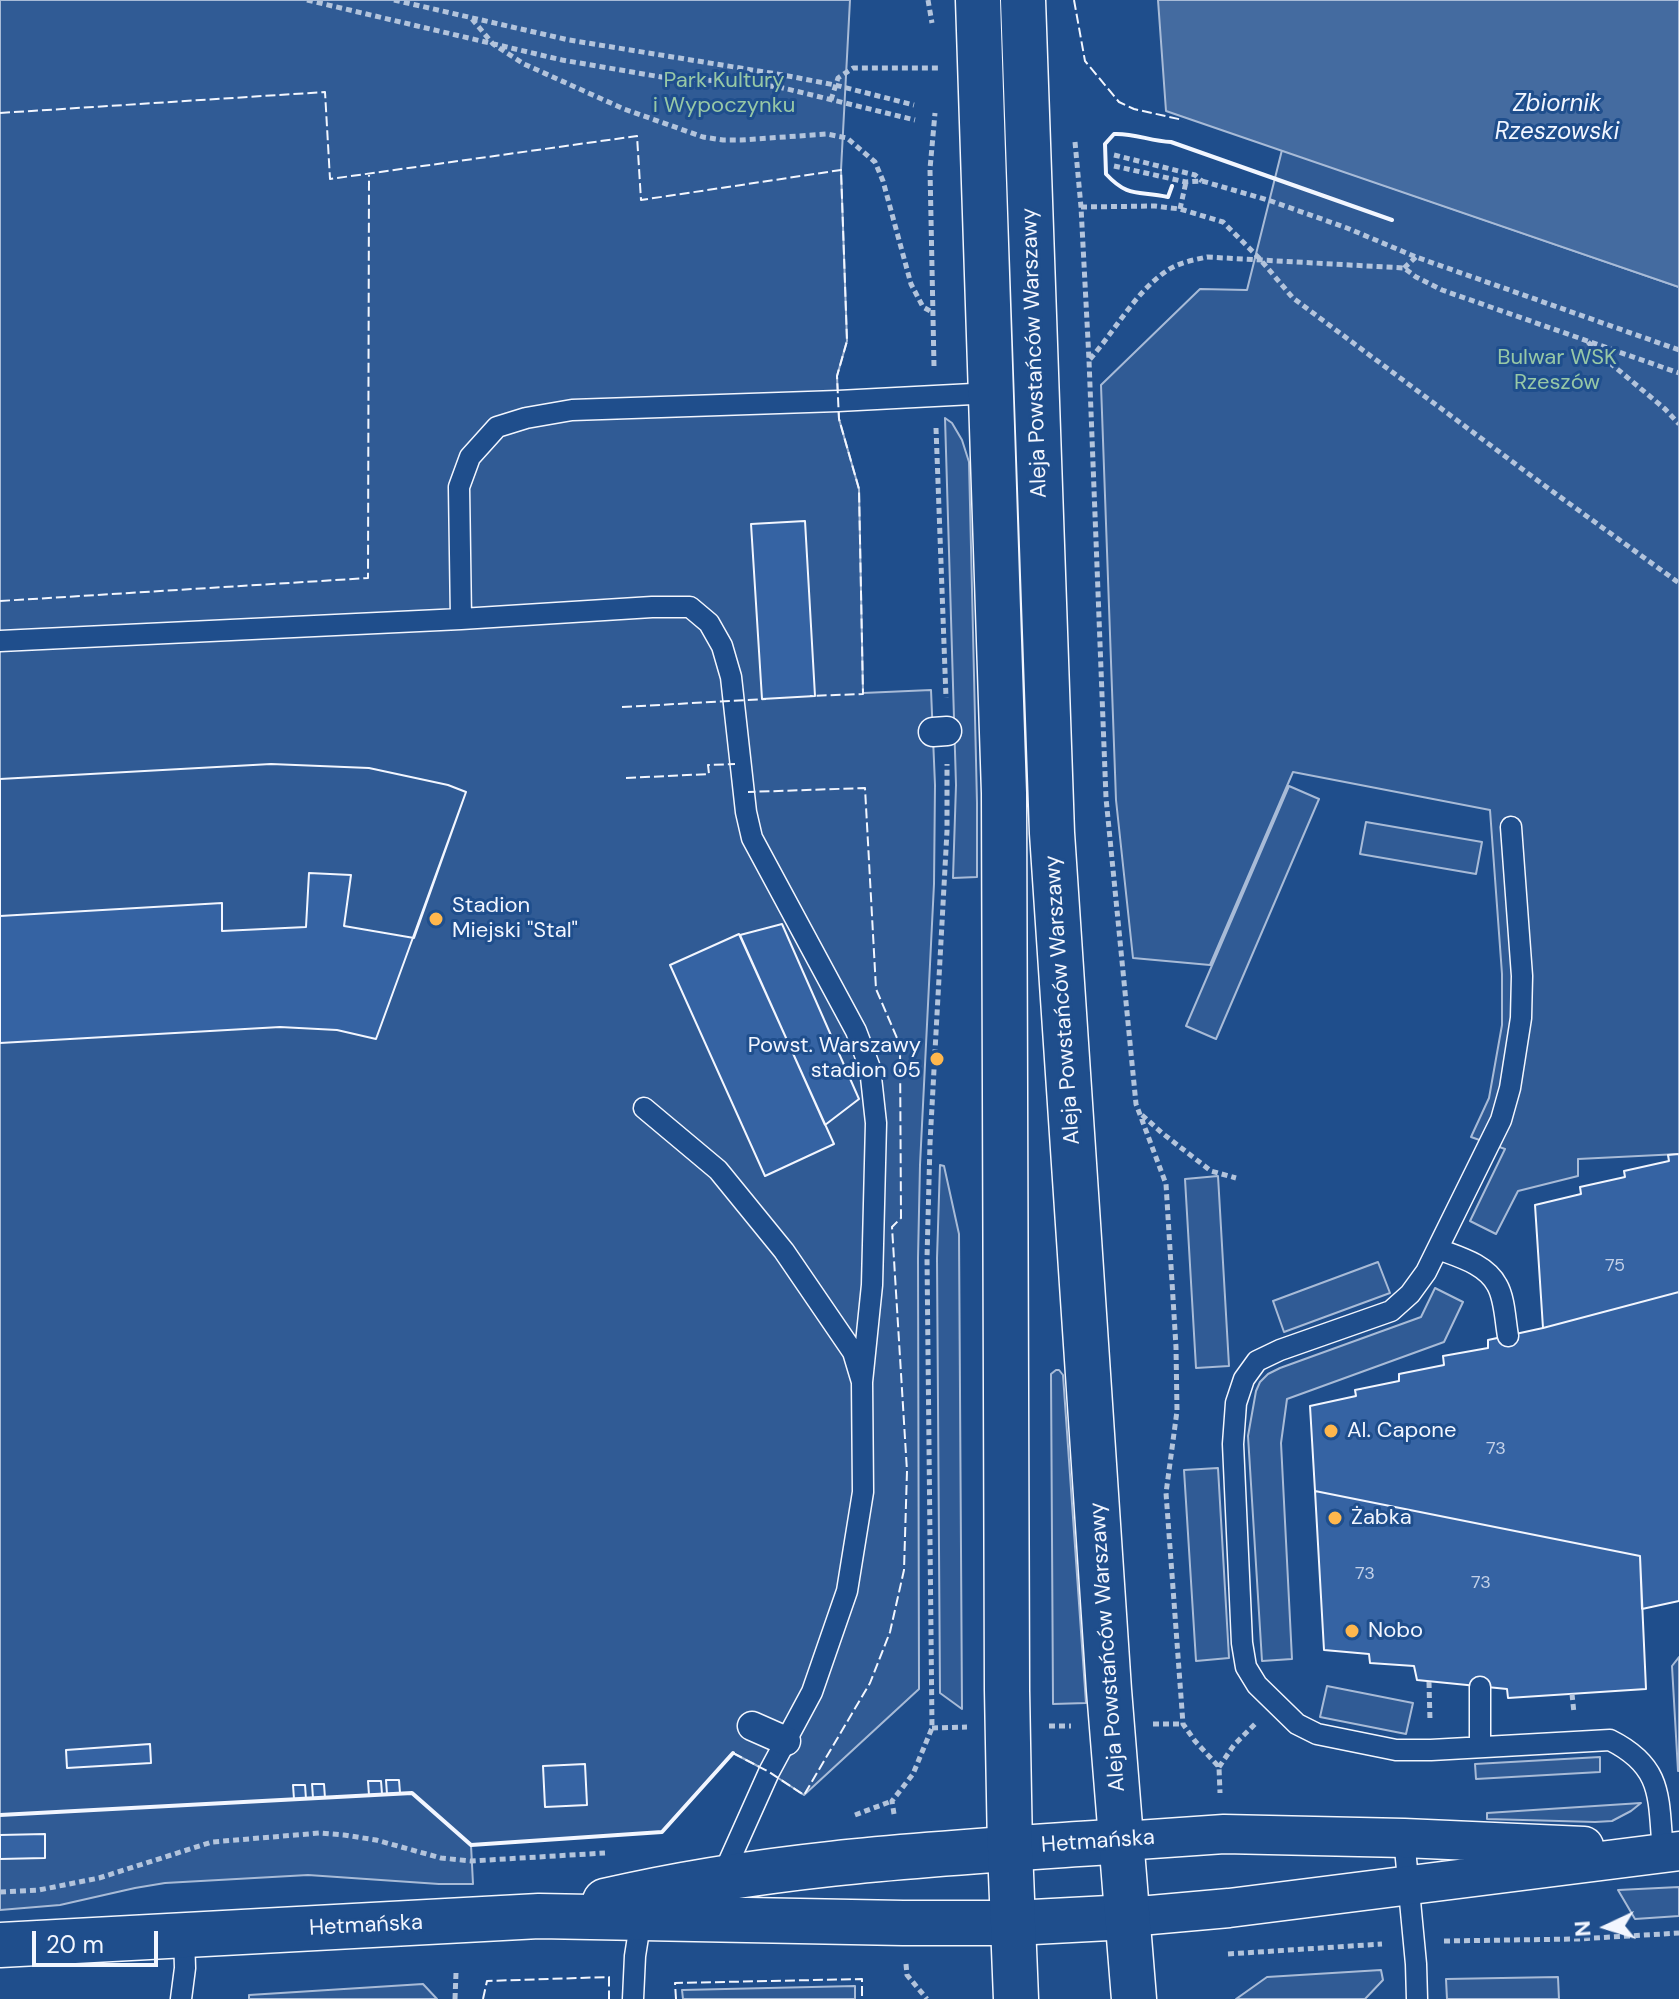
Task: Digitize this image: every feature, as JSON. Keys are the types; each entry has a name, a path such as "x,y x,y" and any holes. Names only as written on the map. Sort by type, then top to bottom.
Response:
{"main road":[{"name":"Aleja Powstańców Warszawy","path":"978,0 1004,793 1007,1690 1016,1999"},
{"name":"Aleja Powstańców Warszawy","path":"1023,0 1052,833 1108,1674 1134,1999"},
{"name":"Hetmańska","path":"0,1945 539,1916 641,1918 898,1856 1123,1841"},
{"name":"Hetmańska","path":"539,1916 642,1892 1014,1923 1128,1917"}],"street":[{"path":"752,1726 786,1741"},
{"name":"Hetmańska","path":"1123,1841 1224,1834 1404,1838 1671,1852"},
{"name":"Hetmańska","path":"1128,1917 1229,1908 1671,1852"}],"lane":[{"path":"461,619 459,487 470,457 497,427 572,410 992,393"},
{"path":"0,641 652,607 690,607 709,623 722,646 731,677 746,812 752,838 856,1031 870,1068 876,1123 872,1285 862,1382 863,1492 847,1591 812,1692 769,1772 719,1899"},
{"path":"1511,827 1522,976 1521,1018 1510,1088 1501,1120 1426,1272 1410,1294 1391,1311 1257,1361 1244,1379 1236,1403 1233,1444 1242,1643 1246,1667 1257,1685 1297,1724 1317,1734 1396,1750 1610,1740 1629,1749 1643,1762 1657,1788 1671,1852"},
{"path":"644,1108 718,1170 784,1251 853,1352 862,1382"},
{"path":"1438,1249 1470,1261 1497,1285 1508,1336"},
{"path":"1480,1687 1480,1746"},
{"path":"1404,1838 1417,1999"},
{"path":"633,1999 641,1918"},
{"path":"181,1999 185,1968 184,1935"}],"path":[{"path":"307,0 562,60 667,78 779,87 915,120"},
{"path":"394,0 569,40 835,85 914,105"},
{"path":"472,19 493,44 524,64 624,109 703,137 741,140 827,134 847,138 875,162 911,284 923,307 932,313"},
{"path":"831,100 838,78 853,68 930,67"},
{"path":"939,80 940,68"},
{"path":"854,1816 892,1801 913,1774 932,1728 927,1258 947,831 940,731 932,313 930,169 936,105"},
{"path":"1075,136 1089,360 1106,798 1136,1104 1166,1184 1177,1411 1166,1493 1183,1724 1219,1767"},
{"path":"1114,155 1195,175 1202,181"},
{"path":"1114,166 1186,182 1202,181 1281,204 1416,257 1679,350"},
{"path":"1180,209 1186,182"},
{"path":"1081,207 1155,206 1180,209 1223,222 1293,298 1679,583"},
{"path":"1089,360 1142,293 1166,270 1183,262 1207,257 1259,258 1404,268 1442,290 1679,373"},
{"path":"1404,268 1416,257"},
{"path":"1587,341 1679,424"},
{"path":"1139,1112 1211,1171 1236,1178"},
{"path":"1221,1798 1219,1767 1234,1745 1275,1703"},
{"path":"1172,1724 1183,1724"},
{"path":"932,1728 960,1727"},
{"path":"892,1801 895,1825"},
{"path":"0,1892 39,1890 99,1878 212,1842 320,1833 366,1838 441,1858 471,1861 605,1853"},
{"path":"1228,1954 1679,1933"},
{"path":"906,1963 907,1975 927,1999"},
{"path":"455,1999 456,1973"}],"shaded area":[{"name":"Stadion Miejski \"Stal\"","path":"0,0 850,0 841,170 847,341 837,376 839,419 859,489 863,693 931,690 935,785 934,884 918,1258 919,1689 804,1795 733,1753 662,1832 471,1845 473,1884 308,1875 165,1883 60,1905 0,1910"},
{"path":"1282,150 1679,287 1679,1154 1578,1159 1578,1176 1518,1191 1496,1234 1470,1221 1505,1149 1471,1137 1489,1098 1502,1025 1502,974 1490,810 1293,772 1210,965 1133,958 1116,800 1101,385 1200,289 1247,290"},
{"path":"945,418 952,423 962,440 969,462 977,877 953,878 956,785"},
{"path":"1289,786 1319,799 1216,1039 1186,1026"},
{"path":"1366,822 1482,842 1476,874 1360,854"},
{"path":"940,1165 944,1166 959,1234 962,1709 940,1693 937,1258"},
{"path":"1218,1176 1229,1366 1196,1368 1185,1179"},
{"path":"1378,1262 1390,1293 1284,1332 1273,1301"},
{"path":"1435,1288 1463,1302 1444,1342 1287,1399 1281,1443 1292,1659 1262,1661 1248,1436 1260,1382 1280,1368 1421,1317"},
{"path":"1056,1370 1063,1375 1086,1703 1053,1704 1051,1374"},
{"path":"1218,1468 1229,1658 1196,1661 1184,1470"},
{"path":"1679,1657 1679,1771 1678,1771 1672,1666"},
{"path":"1327,1686 1413,1703 1406,1734 1320,1717"},
{"path":"1600,1757 1600,1772 1476,1779 1475,1764"},
{"path":"1641,1803 1612,1821 1487,1819 1487,1813"},
{"path":"1679,1887 1679,1916 1635,1919 1618,1890"},
{"path":"1381,1970 1383,1980 1365,1999 1236,1999 1267,1977"},
{"path":"1558,1977 1559,1999 1447,1999 1446,1979"},
{"path":"423,1984 437,1999 249,1999 249,1995"},
{"path":"855,1986 855,1999 683,1999 682,1990"}],"water":[{"name":"Zbiornik Rzeszowski","path":"1158,0 1679,0 1679,287 1166,111"}],"building":[{"path":"805,521 815,696 762,699 751,524"},
{"path":"271,764 369,768 448,785 466,792 376,1039 337,1030 280,1027 0,1043 0,779"},
{"path":"271,764 369,768 448,785 466,792 414,938 344,926 351,875 309,873 306,927 222,931 222,903 0,916 0,779"},
{"path":"782,924 859,1099 825,1125 740,935"},
{"path":"739,934 834,1144 765,1176 670,965"},
{"path":"1679,1154 1679,1292 1543,1328 1535,1205 1581,1194 1580,1187 1625,1177 1624,1171 1669,1161 1668,1155"},
{"path":"1679,1292 1679,1601 1642,1609 1640,1556 1315,1491 1310,1406 1356,1396 1355,1390 1399,1381 1399,1374 1444,1365 1443,1356 1488,1348 1488,1340"},
{"path":"1315,1491 1640,1556 1646,1689 1508,1698 1507,1689 1417,1680 1414,1666 1370,1663 1369,1654 1324,1650"},
{"path":"150,1744 151,1763 67,1768 66,1750"},
{"path":"585,1764 587,1805 545,1807 543,1766"},
{"path":"386,1780 399,1780 400,1793 387,1794"},
{"path":"368,1781 381,1781 382,1794 369,1795"},
{"path":"312,1784 324,1784 325,1798 313,1798"},
{"path":"293,1785 305,1785 306,1799 294,1799"},
{"path":"45,1834 45,1858 0,1859 0,1835"}],"fence":[{"path":"1074,0 1085,61 1119,102 1134,109 1183,120"},
{"path":"0,113 325,92 330,179 637,136 641,200 841,170 847,341 837,376 839,419 859,489 863,694 810,696"},
{"path":"0,601 368,578 369,175"},
{"path":"622,707 766,699"},
{"path":"626,778 709,774 708,765 735,764"},
{"path":"733,1753 804,1795 870,1683 890,1632 904,1570 907,1471 892,1227 901,1218 900,1045 876,989 865,788 748,792"},
{"path":"483,1999 487,1981 609,1977 609,1999"},
{"path":"676,1999 675,1983 862,1979 862,1998"}],"wall":[{"path":"1172,186 1168,197 1121,187 1106,174 1105,144 1114,134 1171,142 1392,220"},
{"path":"0,1815 412,1793 471,1845 662,1832 733,1753"}],"place":[{"name":"Stadion Miejski \"Stal\"","path":"436,919"},
{"name":"Powst. Warszawy stadion 05","path":"937,1059"},
{"name":"Al. Capone","path":"1331,1431"},
{"name":"Żabka","path":"1335,1518"},
{"name":"Nobo","path":"1352,1631"}],"park label":[{"name":"Park Kultury i Wypoczynku","path":"724,94"},
{"name":"Bulwar WSK Rzeszów","path":"1557,370"}]}
